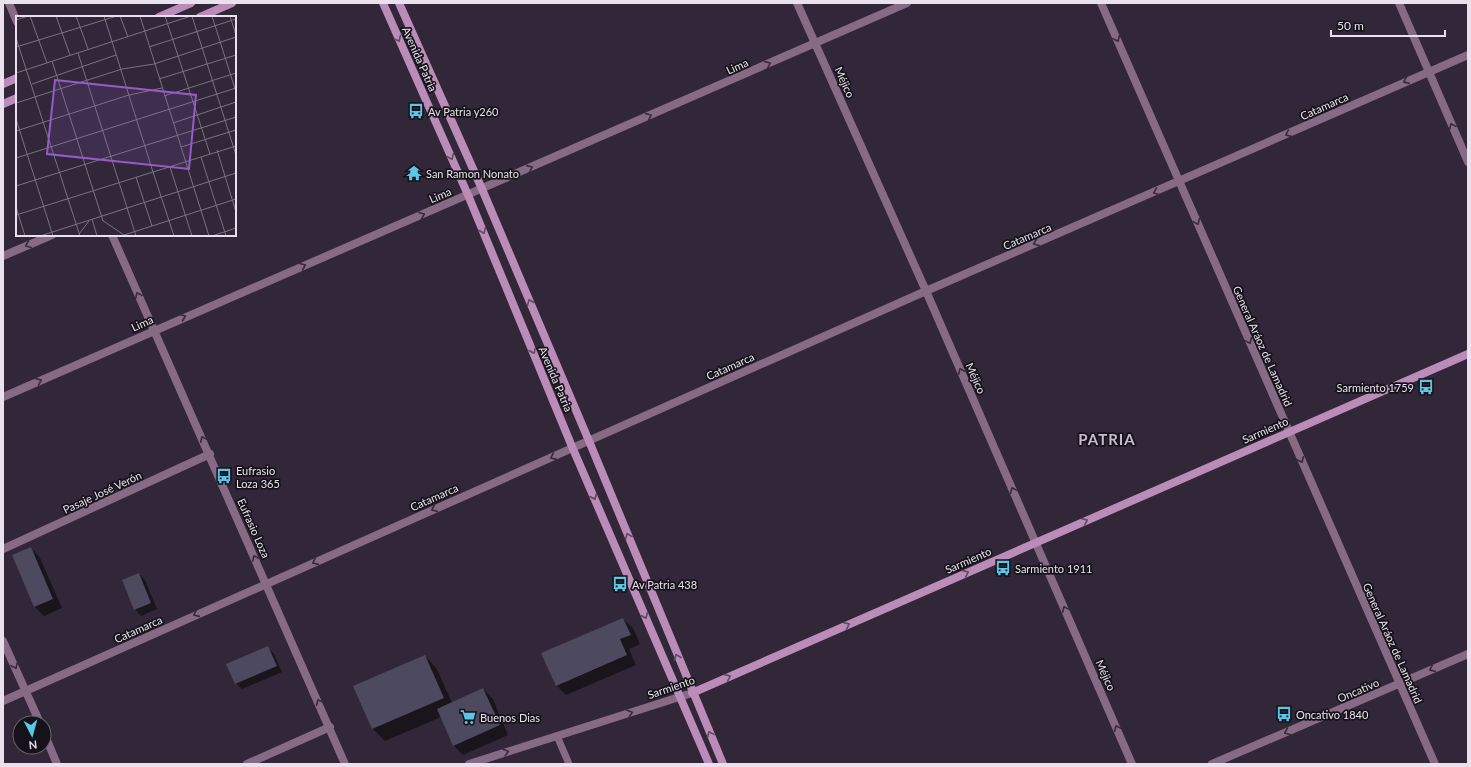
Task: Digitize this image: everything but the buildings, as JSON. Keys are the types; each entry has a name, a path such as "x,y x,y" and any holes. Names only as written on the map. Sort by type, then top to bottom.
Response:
{"main road":[{"path":"161,16 191,3"},
{"path":"202,16 232,3"},
{"name":"Avenida Patria","path":"383,3 468,195 573,448 709,764"},
{"name":"Avenida Patria","path":"399,3 482,189 589,441 692,693 723,764"},
{"path":"3,84 16,78"},
{"path":"3,104 16,98"},
{"name":"Sarmiento","path":"692,693 1468,354"}],"street":[{"path":"9,3 16,20"},
{"name":"Méjico","path":"797,3 926,291 1132,764"},
{"name":"Lima","path":"3,397 907,3"},
{"name":"General Aráoz de Lamadrid","path":"1101,3 1435,764"},
{"path":"1399,3 1468,162"},
{"name":"Catamarca","path":"3,701 926,291 1180,182 1428,71 1468,55"},
{"path":"3,256 50,236"},
{"name":"Eufrasio Loza","path":"112,236 210,454 345,764"},
{"name":"Pasaje José Verón","path":"3,549 210,454"},
{"path":"3,641 37,715"},
{"name":"Oncativo","path":"1212,764 1468,654"},
{"name":"Sarmiento","path":"469,764 692,693"},
{"path":"247,764 330,727"},
{"path":"52,752 57,764"}],"lane":[{"path":"557,736 569,764"}],"place":[{"name":"Av Patria y260","path":"416,111"},
{"name":"San Ramon Nonato","path":"414,173"},
{"name":"Sarmiento 1759","path":"1426,387"},
{"name":"Eufrasio Loza 365","path":"224,476"},
{"name":"Sarmiento 1911","path":"1003,568"},
{"name":"Av Patria 438","path":"620,584"},
{"name":"Oncativo 1840","path":"1284,714"},
{"name":"Buenos Dias","path":"468,717"}],"district":[{"name":"PATRIA","path":"1107,439"}]}
